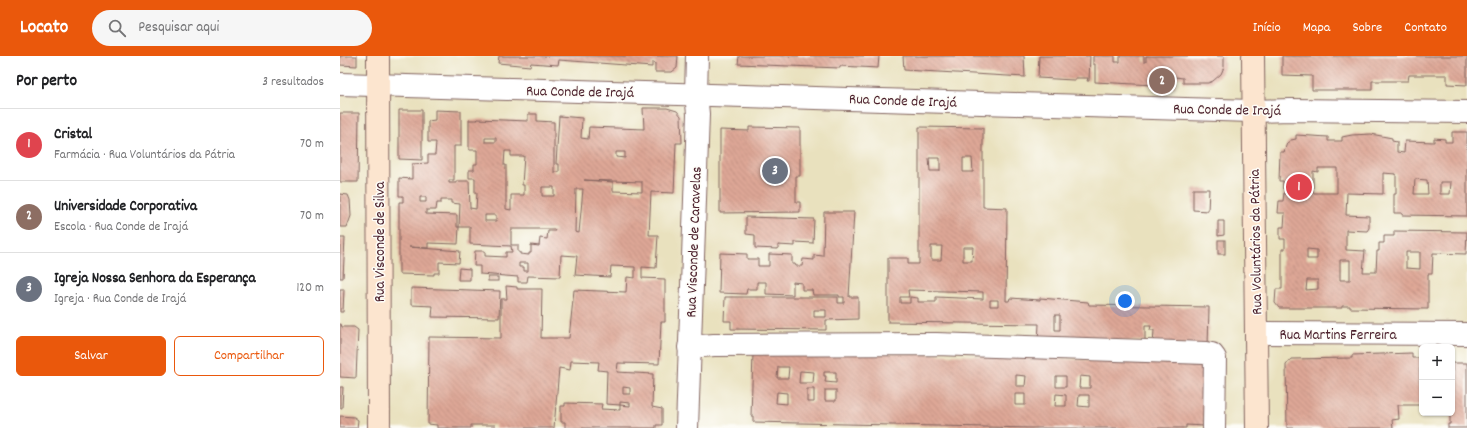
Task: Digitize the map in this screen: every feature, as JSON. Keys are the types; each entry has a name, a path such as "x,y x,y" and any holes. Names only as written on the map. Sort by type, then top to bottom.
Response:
{"main road":[{"name":"Rua Visconde de Silva","path":"378,56 379,428"},
{"name":"Rua Voluntários da Pátria","path":"1253,56 1252,111 1257,428"}],"street":[{"name":"Rua Visconde de Caravelas","path":"687,428 698,114 696,94 697,56"},
{"name":"Rua Conde de Irajá","path":"340,84 1252,111 1467,112"},
{"path":"689,339 831,333 842,330 1028,333"},
{"name":"Rua Martins Ferreira","path":"1256,333 1467,334"},
{"path":"689,339 714,345 936,344 1212,354 1214,358 1214,428"}],"building":[{"path":"340,56 357,56 357,66 340,65"},
{"path":"499,56 678,56 677,68 672,72 655,72 655,63 652,63 652,67 559,60 558,65 531,63 530,66 498,63"},
{"path":"739,56 879,56 878,68 840,66 840,68 738,64"},
{"path":"903,56 1024,56 1025,77 904,70"},
{"path":"1039,56 1090,56 1089,81 1087,81 1088,78 1075,78 1075,80 1073,80 1038,78"},
{"path":"1093,56 1115,56 1115,62 1120,62 1120,56 1144,56 1144,62 1146,62 1146,56 1224,56 1224,67 1221,74 1213,81 1208,83 1183,83 1183,78 1175,77 1175,87 1157,86 1158,79 1155,79 1154,85 1095,82 1095,64 1093,64"},
{"path":"1282,56 1467,56 1467,85 1447,84 1447,75 1409,75 1408,81 1372,81 1372,90 1312,90 1312,76 1282,75"},
{"path":"643,108 667,108 677,111 681,116 682,143 676,143 674,193 651,192 649,235 658,235 656,268 642,267 642,278 665,279 665,322 661,322 659,364 618,363 617,372 653,374 652,407 662,409 662,425 656,425 656,428 565,428 565,422 561,422 561,406 565,406 565,403 602,404 601,409 620,410 620,405 606,404 607,371 598,370 599,362 571,361 570,370 559,368 554,428 495,428 495,425 471,425 471,428 437,428 437,425 428,424 429,337 501,338 501,299 507,299 506,286 517,287 517,289 542,289 541,338 569,338 574,290 626,292 627,277 635,278 635,267 611,266 610,277 575,275 577,256 561,255 560,277 528,276 527,282 518,282 518,277 480,274 480,266 474,266 475,251 485,251 485,256 506,257 506,252 512,252 511,246 470,244 470,227 459,227 458,244 428,243 428,248 409,247 460,251 459,263 439,262 439,273 434,273 434,275 399,274 399,202 403,202 403,196 399,196 399,178 412,179 412,164 428,163 428,155 435,155 436,142 428,142 428,121 435,120 435,110 461,111 461,146 454,146 454,180 449,180 449,183 456,183 456,181 469,181 470,208 476,209 477,193 475,193 475,178 469,178 469,170 474,170 474,164 477,164 477,150 469,150 469,120 528,121 528,114 537,114 537,121 554,122 554,172 559,172 559,164 556,164 559,116 582,118 581,138 588,139 589,127 644,129","holes":["485,138 496,138 496,142 485,142","505,151 511,151 511,156 524,156 522,185 524,185 524,195 511,195 511,210 506,209 506,165 504,165","616,152 625,152 625,158 616,157","584,180 642,182 642,192 613,191 613,182","542,187 554,187 554,196 542,196","576,189 583,189 579,233 575,232","420,197 426,197 426,202 420,202","441,200 451,200 451,203 460,204 459,227 457,227 457,215 426,214 426,210 436,210 437,203 441,203","485,215 496,215 496,221 485,221","511,229 554,229 555,231 548,231 547,239 540,238 539,246 531,245 531,253 529,253 529,255 520,254 520,252 518,252 518,245 511,245","519,263 528,263 528,271 524,271 524,267 519,267","623,387 630,388 630,394 623,394","620,402 630,403 630,406 620,405"]},
{"path":"399,110 422,110 422,160 399,159"},
{"path":"340,113 359,113 358,182 340,182"},
{"path":"749,127 800,128 800,176 796,176 796,202 800,202 800,212 720,213 720,130 749,131"},
{"path":"919,127 983,128 983,207 1007,208 1006,301 1009,301 1010,298 1040,300 1040,298 1088,302 1089,305 1209,307 1208,346 1153,345 1154,330 1150,330 1151,326 1145,326 1145,341 1038,343 1039,324 888,322 888,258 908,258 908,264 919,264","holes":["929,158 940,158 940,171 930,171","963,158 972,158 973,172 963,172","931,246 942,246 941,260 931,260","963,247 973,247 972,261 963,261","908,290 983,292 983,299 936,297 936,302 918,302 918,298 910,297 910,303 900,303 900,297 909,297","990,300 998,300 998,306 990,306","1055,315 1060,315 1060,330 1055,330"]},
{"path":"1452,132 1467,132 1467,216 1402,215 1402,213 1394,213 1396,174 1383,173 1383,194 1347,193 1346,215 1369,216 1369,228 1367,231 1346,230 1346,250 1365,251 1363,272 1376,272 1379,243 1384,243 1384,236 1394,236 1394,231 1467,232 1466,254 1433,253 1432,274 1428,274 1428,309 1350,308 1350,306 1342,306 1342,308 1279,308 1275,303 1276,289 1282,289 1282,249 1285,249 1285,239 1280,239 1280,227 1284,227 1285,213 1278,213 1279,201 1283,201 1284,193 1289,193 1289,190 1283,189 1283,181 1279,181 1280,152 1284,152 1287,143 1296,139 1296,135 1328,137 1328,141 1342,141 1342,137 1371,134 1392,138 1392,141 1397,142 1397,152 1404,153 1405,141 1434,142 1434,138 1445,139 1445,142 1452,142","holes":["1318,168 1337,168 1337,193 1313,193 1313,171 1318,172","1415,179 1427,180 1428,194 1414,194","1440,182 1451,182 1450,194 1440,194","1307,249 1317,250 1317,259 1307,259","1406,252 1420,252 1420,269 1406,268","1340,260 1350,260 1350,280 1340,280","1307,280 1318,280 1318,289 1306,290"]},
{"path":"1193,189 1209,189 1208,211 1193,210"},
{"path":"340,194 348,195 350,200 351,216 347,227 340,227"},
{"path":"824,212 854,212 849,297 858,297 858,319 826,320 826,330 731,329 731,321 724,321 725,297 838,297 838,303 844,303 844,297 839,297 839,295 813,295 812,290 802,290 802,283 793,282 793,295 766,294 766,282 757,282 757,289 747,289 746,294 719,293 720,253 747,254 747,259 758,259 758,266 769,266 769,254 792,255 792,264 795,264 796,266 802,266 803,259 814,260 814,255 823,256","holes":["814,310 826,310 826,317 814,317"]},
{"path":"746,217 814,219 813,243 795,242 795,246 778,245 778,249 755,248 755,235 746,234"},
{"path":"1218,221 1224,221 1224,235 1218,236"},
{"path":"340,238 345,238 343,278 340,278"},
{"path":"1218,240 1225,240 1225,254 1218,254"},
{"path":"459,268 470,269 470,280 458,280"},
{"path":"488,277 498,277 498,281 488,281"},
{"path":"411,288 500,291 499,318 432,317 433,306 411,305"},
{"path":"340,289 344,289 343,312 340,312"},
{"path":"340,324 342,327 354,327 358,330 356,378 340,377"},
{"path":"754,348 1205,364 1204,426 1186,425 1186,428 1031,428 753,422 753,416 751,416","holes":["778,367 789,367 788,378 777,378","800,371 814,372 813,383 799,383","824,372 836,372 836,383 825,382 826,376 824,376","1016,375 1026,376 1025,386 1016,386","1056,376 1066,376 1066,387 1056,387","1080,376 1090,377 1090,388 1079,388","807,389 814,389 814,402 807,402","825,390 836,390 836,401 825,401","777,392 787,393 787,404 776,403","1015,394 1025,394 1025,405 1015,405","1056,394 1066,395 1066,406 1055,406","1079,395 1089,395 1089,407 1078,406"]},
{"path":"1412,353 1412,358 1419,358 1419,405 1398,405 1399,419 1392,420 1393,428 1287,428 1286,365 1291,359 1352,358 1352,355"},
{"path":"1455,363 1467,363 1467,428 1448,428 1448,424 1450,424 1450,416 1455,416"},
{"path":"340,387 343,387 342,408 340,408"},
{"path":"340,416 354,417 358,420 357,428 340,428"}],"place":[{"name":"Universidade Corporativa","path":"1162,81"},
{"name":"Igreja Nossa Senhora da Esperança","path":"775,171"},
{"name":"Cristal","path":"1299,187"}]}
